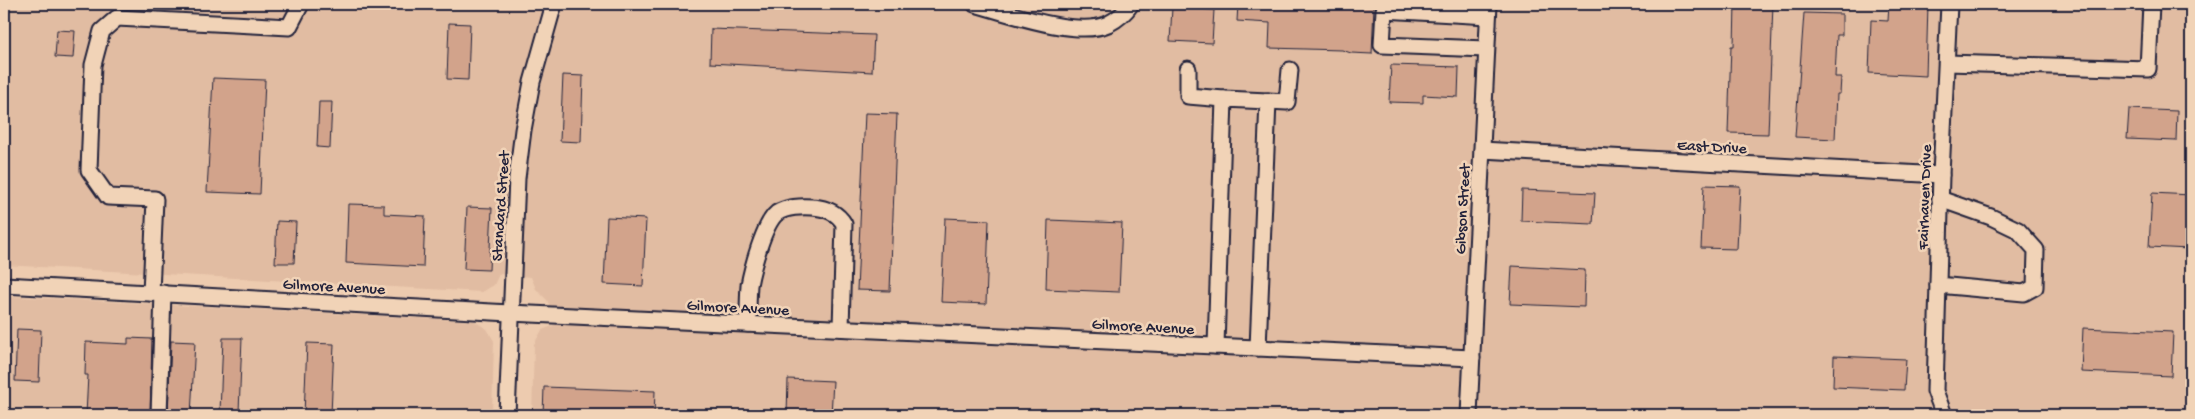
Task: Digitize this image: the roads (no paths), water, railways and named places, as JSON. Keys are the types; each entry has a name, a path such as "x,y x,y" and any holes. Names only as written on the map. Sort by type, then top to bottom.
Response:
{"street":[{"path":"159,415 154,199 108,197 89,170 93,65 102,31 116,11 289,27 301,4"},
{"name":"Standard Street","path":"507,415 517,178 532,82 554,4"},
{"path":"975,4 1034,22 1078,28 1106,25 1123,15 1131,4"},
{"name":"Fairhaven Drive","path":"1944,415 1935,391 1940,199 1949,4"},
{"path":"1946,63 2148,69 2151,4"},
{"path":"1486,49 1382,45 1384,10 1489,10"},
{"name":"Gibson Street","path":"1469,415 1489,10"},
{"path":"1188,69 1188,96 1268,102 1287,102 1290,70"},
{"path":"1216,346 1224,99"},
{"path":"1258,348 1268,102"},
{"name":"East Drive","path":"1482,150 1941,176"},
{"path":"1938,285 2024,293 2035,287 2036,250 2018,230 1991,217 1940,199"},
{"path":"748,324 750,283 767,228 777,213 807,207 822,208 833,212 840,217 844,224 841,328"},
{"name":"Gilmore Avenue","path":"4,284 510,313 1472,358"}]}
